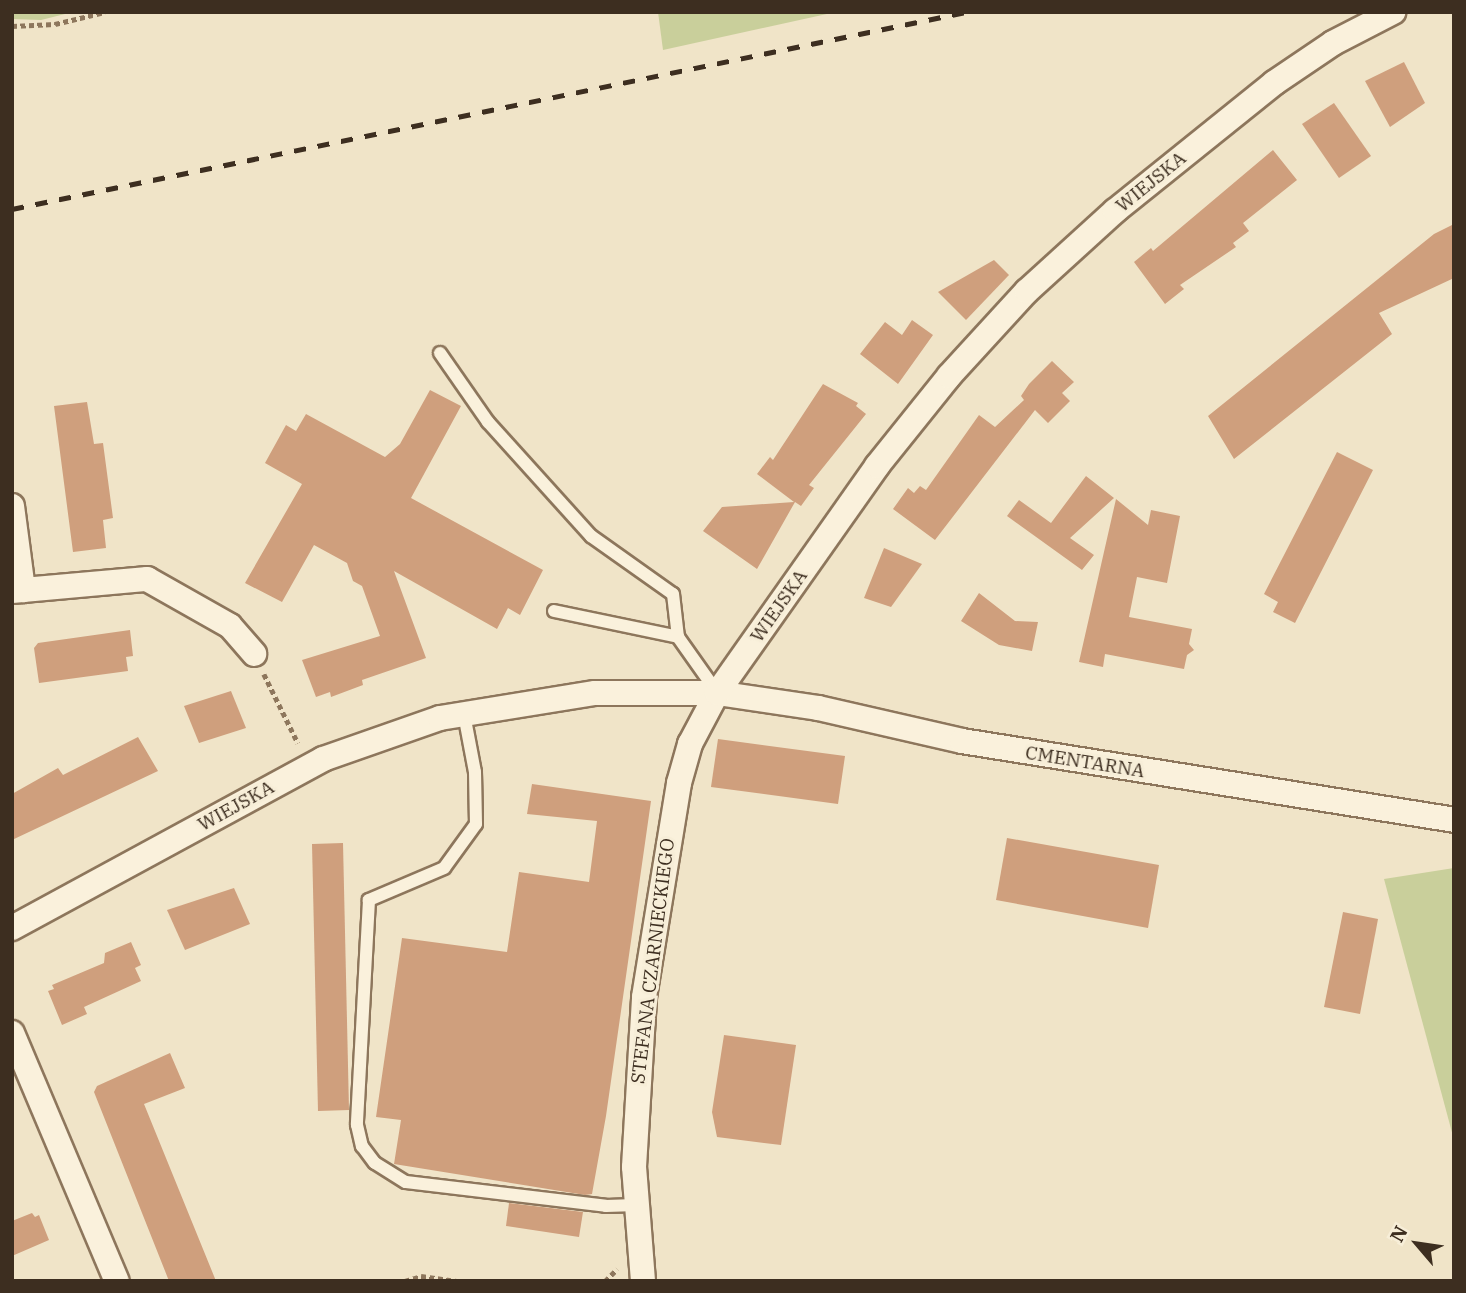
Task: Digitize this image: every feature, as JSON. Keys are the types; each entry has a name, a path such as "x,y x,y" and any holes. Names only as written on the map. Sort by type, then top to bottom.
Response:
{"street":[{"name":"WIEJSKA","path":"12,928 323,759 464,714 594,693 717,692 877,466 949,376 1027,291 1115,211 1274,83 1333,43 1393,12"},
{"path":"12,506 18,590 147,579 230,626 254,654"},
{"name":"CMENTARNA","path":"717,692 818,708 962,741 1454,820"},
{"name":"STEFANA CZARNIECKIEGO","path":"643,1281 636,1205 635,1090 661,885 682,770 690,744 717,692"},
{"path":"12,1033 117,1281"}],"lane":[{"path":"440,354 488,422 591,536 673,594 678,637 717,692"},
{"path":"554,611 678,637"},
{"path":"464,714 475,772 476,824 444,868 369,900 357,1125 362,1146 388,1173 406,1182 606,1206 636,1205"}],"path":[{"path":"12,26 55,24 105,12"},
{"path":"254,654 299,743 287,749"},
{"path":"405,1281 421,1276 457,1281"}],"green space":[{"path":"12,12 73,12 41,20 12,19"},
{"path":"658,12 836,12 663,50"},
{"path":"1454,868 1454,1140 1384,879"}],"building":[{"path":"1404,62 1425,103 1390,127 1365,81"},
{"path":"1334,103 1371,156 1339,178 1302,124"},
{"path":"1273,150 1297,180 1243,223 1249,231 1233,243 1236,247 1180,285 1184,289 1165,304 1134,262 1151,248 1153,251"},
{"path":"1454,224 1454,278 1379,313 1392,334 1234,459 1208,416 1434,234"},
{"path":"994,260 1009,275 966,320 938,292"},
{"path":"912,320 933,335 898,384 860,354 885,322 902,335"},
{"path":"1052,361 1074,382 1062,393 1070,401 1048,423 1035,410 935,540 893,509 908,488 914,493 920,486 926,490 979,415 995,427 1024,400 1021,396 1029,384"},
{"path":"823,384 858,403 856,406 866,414 809,485 814,488 801,506 795,502 757,569 703,531 722,507 794,502 757,474 770,457 773,460"},
{"path":"430,390 461,406 411,498 543,570 520,615 508,608 497,629 394,571 426,658 362,680 363,685 331,697 330,692 316,697 302,660 380,636 362,586 353,581 347,563 314,545 282,602 245,583 302,484 265,463 286,425 296,431 306,414 385,457 400,444"},
{"path":"87,402 94,444 103,443 113,518 103,520 106,548 73,552 54,406"},
{"path":"1337,452 1373,470 1295,623 1273,612 1278,602 1264,594"},
{"path":"1086,476 1114,498 1070,538 1094,555 1082,570 1007,516 1019,500 1051,523"},
{"path":"1116,499 1148,525 1151,510 1180,516 1167,583 1137,577 1129,617 1192,629 1189,644 1194,650 1187,655 1184,669 1105,654 1103,667 1079,662"},
{"path":"884,548 922,564 891,607 864,598"},
{"path":"979,593 1015,621 1038,622 1032,651 999,645 961,621"},
{"path":"130,630 133,656 126,657 128,671 39,683 34,648 38,643"},
{"path":"231,691 246,728 199,743 184,706"},
{"path":"138,737 158,771 12,840 12,794 58,768 63,775"},
{"path":"718,739 845,756 838,804 711,787"},
{"path":"532,784 651,801 606,1116 592,1194 585,1195 394,1164 401,1120 376,1117 402,938 507,952 519,872 589,882 597,821 527,814"},
{"path":"1007,838 1159,865 1148,928 996,900"},
{"path":"343,843 349,1110 318,1111 312,844"},
{"path":"234,888 250,924 185,950 167,910"},
{"path":"1343,912 1378,919 1360,1014 1324,1007"},
{"path":"131,942 141,965 135,968 141,981 84,1007 87,1014 62,1025 48,991 54,989 52,985 104,963 105,953"},
{"path":"724,1035 796,1045 781,1145 717,1137 712,1112"},
{"path":"170,1053 185,1088 144,1104 216,1281 169,1281 94,1092 97,1086"},
{"path":"509,1203 583,1212 579,1237 506,1226"},
{"path":"32,1213 35,1217 39,1215 49,1240 12,1256 12,1221"}],"railway":[{"path":"12,209 966,12"}]}
